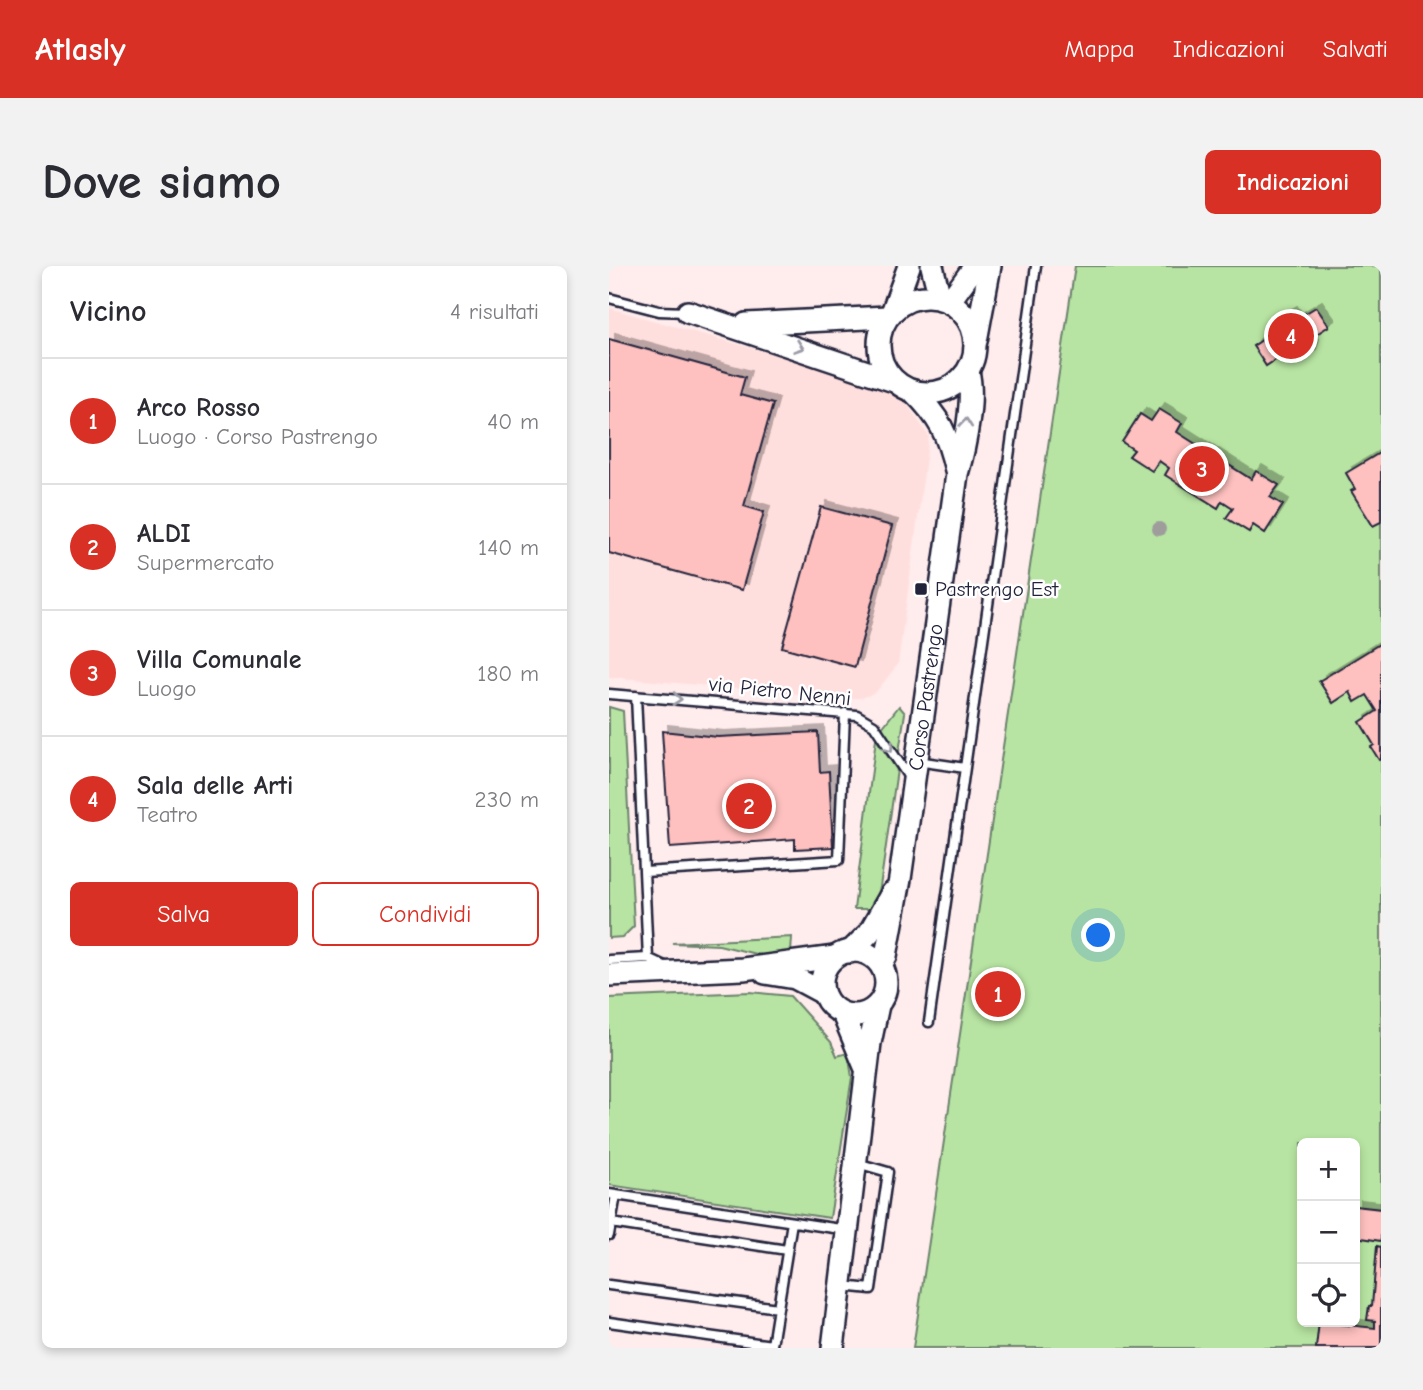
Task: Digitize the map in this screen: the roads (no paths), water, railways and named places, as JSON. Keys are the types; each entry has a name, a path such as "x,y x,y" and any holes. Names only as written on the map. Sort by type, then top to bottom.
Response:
{"street":[{"path":"894,380 880,357 881,330 909,266"},
{"path":"932,266 944,300"},
{"path":"944,300 975,266"},
{"path":"688,312 734,325 894,380 913,391 928,394 943,391 968,372 990,266"},
{"path":"734,325 890,314 907,301 923,297 944,300 968,318 975,343"},
{"path":"827,357 836,319"},
{"name":"Corso Pastrengo","path":"882,963 886,956 900,878 957,474 963,454 971,383 968,372"},
{"name":"Corso Pastrengo","path":"913,391 936,414 949,438 957,474"},
{"name":"Corso Pastrengo","path":"843,954 869,933 900,878"},
{"path":"609,975 743,969 843,954 867,953 882,963 886,985 878,1005 867,1071 850,1231 833,1348"},
{"path":"823,993 824,970 843,954"},
{"path":"743,969 795,978 823,993 842,1014 867,1071"},
{"path":"842,1014 859,1014 878,1005"}],"lane":[{"path":"929,1022 1036,266"},
{"path":"609,298 659,311 688,312"},
{"name":"via Pietro Nenni","path":"609,694 857,715 874,725 913,784"},
{"path":"636,695 648,958"},
{"path":"644,872 839,860 845,713"},
{"path":"916,761 965,768"},
{"path":"609,960 648,958 680,972"},
{"path":"842,1286 871,1289 888,1172 857,1163"},
{"path":"609,1235 612,1194 850,1231"},
{"path":"609,1322 772,1345 792,1222"},
{"path":"611,1223 787,1250"},
{"path":"609,1285 778,1308"}],"place":[{"name":"Sala delle Arti","path":"1291,336"},
{"name":"Villa Comunale","path":"1202,469"},
{"name":"Pastrengo Est","path":"921,589"},
{"name":"ALDI","path":"749,806"},
{"name":"Arco Rosso","path":"998,994"}]}
